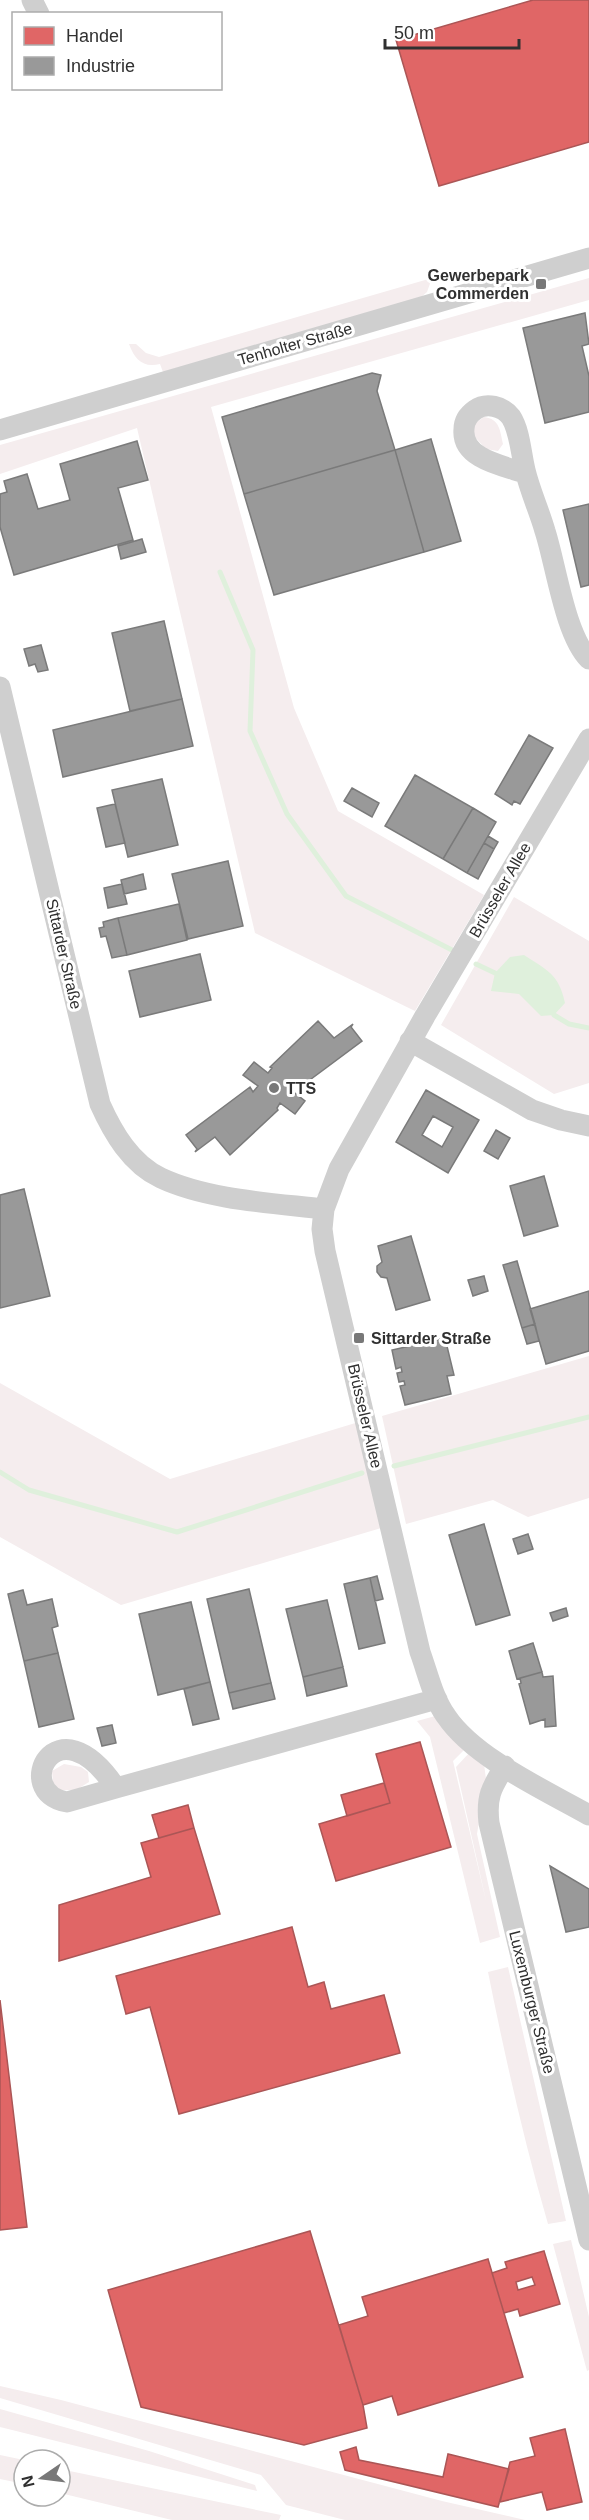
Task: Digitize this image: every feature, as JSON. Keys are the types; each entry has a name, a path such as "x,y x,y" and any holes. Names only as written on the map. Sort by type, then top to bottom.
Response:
{"street":[{"name":"Tenholter Straße","path":"0,430 589,258"},
{"path":"525,473 545,530 573,632 589,659"},
{"name":"Sittarder Straße","path":"0,687 100,1104 112,1131 137,1160 160,1178 206,1193 324,1209"},
{"name":"Brüsseler Allee","path":"589,739 410,1041 339,1169 324,1209 322,1228 325,1251 420,1652 437,1699 446,1717 472,1745 589,1815"},
{"path":"410,1041 532,1110 589,1126"},
{"path":"116,1788 437,1699"},
{"name":"Luxemburger Straße","path":"505,1766 490,1791 487,1807 489,1823 589,2240"}],"shaded area":[{"path":"432,278 427,292 419,299 163,372 160,364 149,365 140,361 129,344 136,344 146,353 159,357"},
{"path":"589,278 589,300 211,407 294,708 338,811 484,895 415,1011 255,933 137,428 0,474 0,445"},
{"path":"484,417 493,420 500,430 503,444 498,451 486,449 473,435 474,424"},
{"path":"514,897 589,941 589,1083 554,1094 441,1025"},
{"path":"524,955 551,974 559,985 565,1003 554,1015 541,1016 519,994 491,991 495,973 510,957"},
{"path":"589,1356 589,1498 528,1517 493,1500 406,1524 382,1416"},
{"path":"0,1383 170,1479 362,1421 388,1526 121,1605 0,1537"},
{"path":"439,1715 466,1748 453,1761 487,1905 456,1767 471,1751 484,1764 486,1779 477,1834 500,1937 480,1943 430,1737 417,1721"},
{"path":"64,1764 81,1767 88,1772 89,1782 76,1790 59,1790 53,1783 52,1771"},
{"path":"508,1967 566,2221 548,2224 508,2067 488,1972"},
{"path":"571,2240 589,2317 589,2370 587,2371 553,2244"},
{"path":"0,2386 61,2400 442,2501 525,2520 345,2520 286,2505 261,2475 0,2398"},
{"path":"0,2409 149,2451 255,2485 257,2491 0,2427"},
{"path":"0,2455 12,2458 12,2482 0,2479"},
{"path":"72,2471 281,2515 279,2520 172,2520 72,2496"}],"building: Handel":[{"path":"533,0 589,0 589,142 439,186 396,40"},
{"path":"420,1742 451,1847 336,1881 319,1824 390,1803 376,1754"},
{"path":"384,1783 390,1803 347,1816 341,1795"},
{"path":"188,1805 194,1828 159,1838 152,1815"},
{"path":"194,1828 220,1914 59,1961 59,1905 151,1877 141,1843"},
{"path":"292,1927 308,1987 324,1982 331,2009 384,1995 400,2053 179,2114 150,2007 126,2014 116,1976"},
{"path":"0,2000 27,2227 0,2230"},
{"path":"310,2231 363,2405 367,2428 304,2445 141,2407 108,2290"},
{"path":"544,2251 560,2304 520,2316 518,2309 504,2313 492,2273 507,2268 505,2262","holes":["532,2277 535,2285 518,2290 516,2282"]},
{"path":"488,2259 523,2377 398,2415 392,2396 363,2405 339,2325 368,2316 362,2297"},
{"path":"565,2429 582,2502 547,2510 542,2492 500,2502 510,2462 535,2456 530,2438"},
{"path":"356,2447 359,2460 443,2477 448,2454 509,2469 498,2507 345,2470 340,2452"}],"building: Industrie":[{"path":"585,313 589,344 582,346 589,376 589,412 545,423 523,328"},
{"path":"372,373 381,375 377,391 395,450 244,494 222,417"},
{"path":"431,439 461,541 424,552 395,450"},
{"path":"137,441 148,480 118,488 133,540 14,575 0,527 0,494 7,492 4,481 27,474 38,509 70,500 60,464"},
{"path":"395,450 424,552 274,595 244,494"},
{"path":"589,504 589,585 581,587 563,510"},
{"path":"142,539 146,552 121,559 118,546"},
{"path":"164,621 182,699 130,711 112,633"},
{"path":"41,645 48,670 38,672 35,664 29,666 24,649"},
{"path":"182,699 193,746 63,777 53,730"},
{"path":"529,735 553,748 520,804 514,801 512,805 495,794"},
{"path":"415,775 473,808 443,859 385,826"},
{"path":"162,779 178,845 128,857 112,790"},
{"path":"352,788 379,803 372,817 344,801"},
{"path":"115,804 125,843 106,847 97,808"},
{"path":"473,808 496,822 467,873 443,859"},
{"path":"488,836 498,842 494,849 484,843"},
{"path":"484,843 494,849 478,879 467,873"},
{"path":"228,861 243,926 188,939 172,874"},
{"path":"143,874 146,889 124,894 121,880"},
{"path":"122,884 127,904 108,908 104,888"},
{"path":"179,904 187,940 127,955 118,918"},
{"path":"118,918 127,955 112,958 106,936 101,937 99,928 104,927 103,922"},
{"path":"200,954 211,1000 140,1017 129,971"},
{"name":"TTS","path":"318,1021 334,1038 353,1024 351,1027 362,1041 299,1088 295,1083 291,1090 305,1101 295,1114 280,1103 278,1110 230,1155 215,1137 195,1152 197,1149 186,1135 250,1087 253,1092 258,1086 243,1075 254,1062 268,1073 272,1068 270,1067"},
{"path":"426,1090 479,1120 448,1173 396,1142","holes":["433,1116 453,1127 442,1147 422,1135"]},
{"path":"496,1130 510,1138 498,1159 484,1151"},
{"path":"544,1176 558,1226 524,1236 510,1186"},
{"path":"24,1189 50,1296 0,1308 0,1195"},
{"path":"411,1236 430,1300 396,1310 387,1278 381,1277 377,1272 377,1266 382,1262 378,1246"},
{"path":"517,1261 535,1324 522,1328 503,1265"},
{"path":"484,1276 488,1291 473,1296 468,1280"},
{"path":"589,1291 589,1351 546,1364 530,1309"},
{"path":"535,1324 539,1341 527,1344 522,1328"},
{"path":"445,1338 454,1375 447,1376 451,1394 405,1405 400,1386 405,1385 404,1381 399,1382 397,1373 402,1372 401,1367 396,1369 392,1350"},
{"path":"484,1524 510,1615 476,1625 449,1535"},
{"path":"528,1534 533,1549 518,1554 513,1539"},
{"path":"377,1576 383,1599 375,1601 370,1578"},
{"path":"370,1578 385,1643 359,1649 344,1584"},
{"path":"249,1589 271,1683 229,1693 207,1599"},
{"path":"23,1590 27,1605 52,1599 58,1626 52,1628 58,1653 24,1661 8,1594"},
{"path":"327,1600 343,1667 303,1677 286,1609"},
{"path":"191,1602 210,1682 158,1695 139,1614"},
{"path":"566,1608 568,1616 553,1621 550,1613"},
{"path":"533,1643 542,1672 517,1679 509,1651"},
{"path":"58,1653 74,1719 39,1727 24,1661"},
{"path":"343,1667 347,1686 307,1696 303,1677"},
{"path":"542,1672 543,1677 553,1676 556,1726 545,1727 545,1719 530,1724 519,1684 521,1683 520,1678"},
{"path":"210,1682 219,1719 193,1725 184,1689"},
{"path":"271,1683 275,1699 233,1709 229,1693"},
{"path":"112,1725 116,1743 102,1746 97,1728"},
{"path":"550,1866 589,1889 589,1927 566,1932"}],"waterway":[{"path":"220,572 253,650 250,731 287,814 346,896 452,950"},
{"path":"476,964 495,973"},
{"path":"554,1015 569,1024 589,1028"},
{"path":"394,1466 589,1417"},
{"path":"0,1472 29,1490 177,1532 362,1473"}],"place":[{"name":"Gewerbepark Commerden","path":"541,284"},
{"name":"TTS","path":"274,1088"},
{"name":"Sittarder Straße","path":"359,1338"}]}
